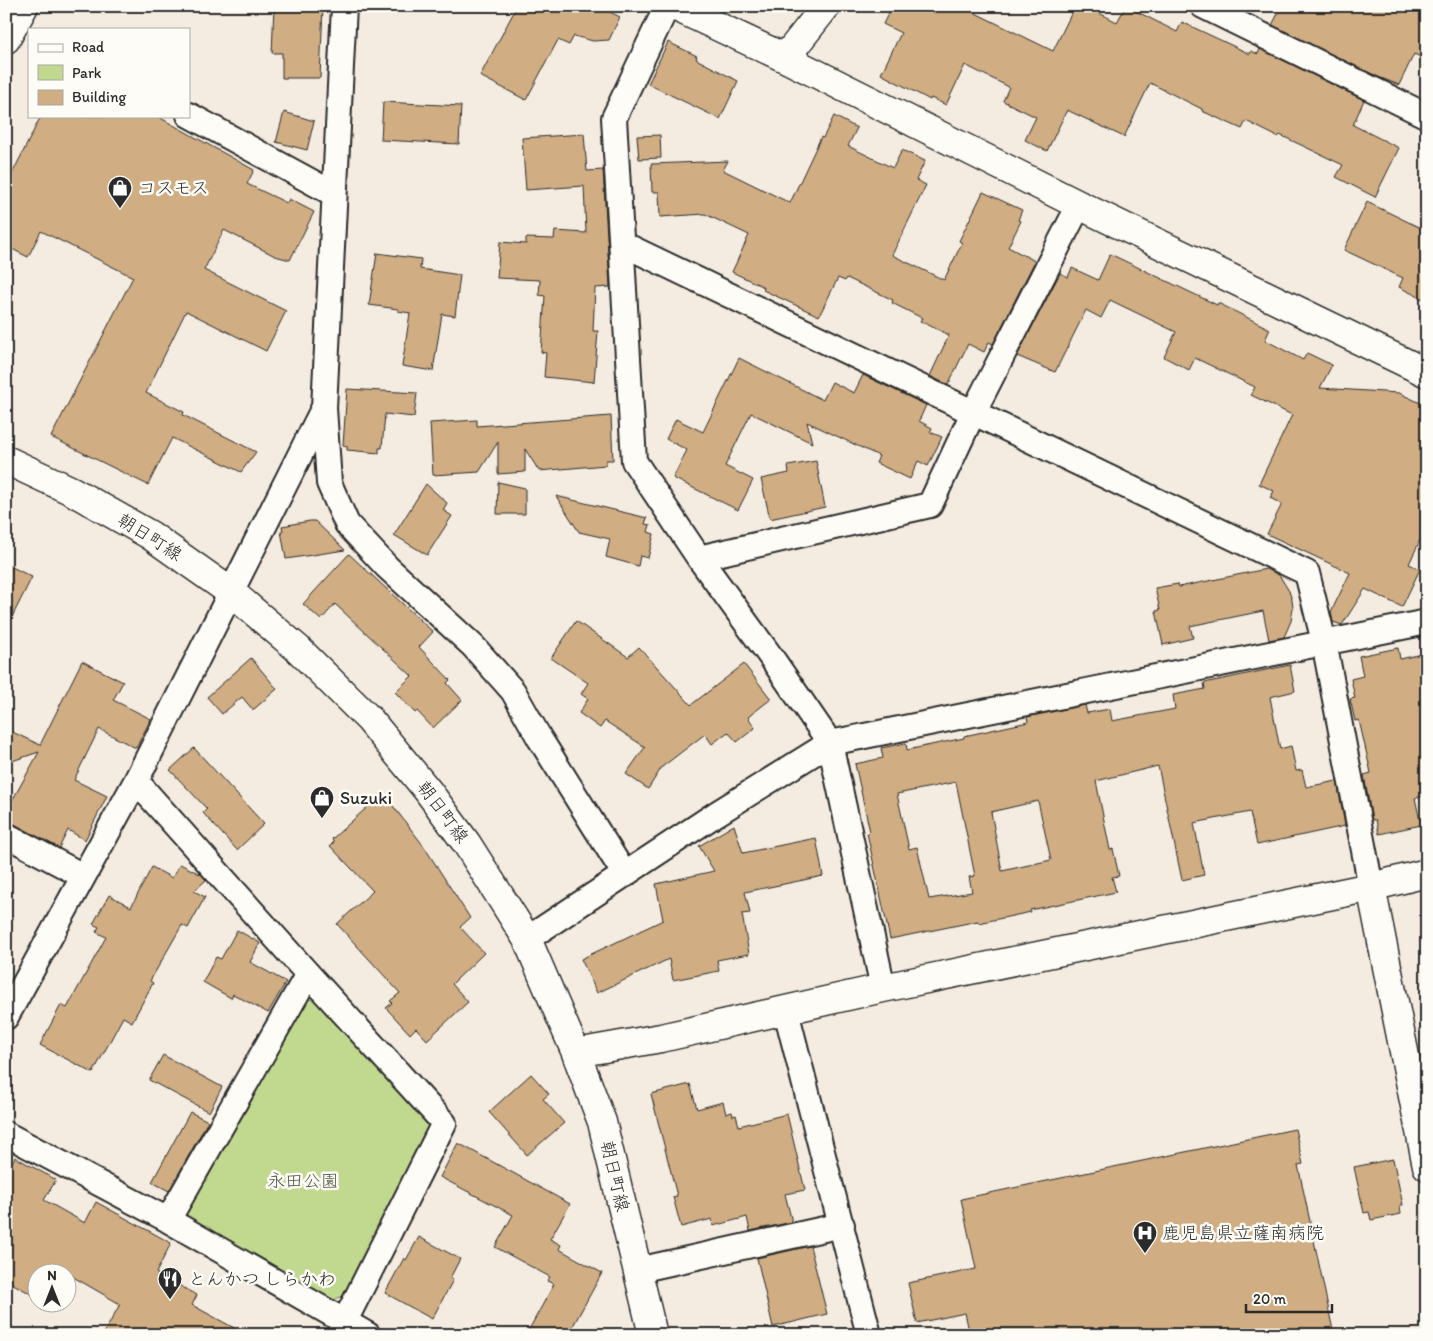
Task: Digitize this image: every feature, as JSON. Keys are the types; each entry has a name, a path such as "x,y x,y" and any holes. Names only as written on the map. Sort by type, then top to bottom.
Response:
{"street":[{"path":"344,6 324,408 329,483 347,524 387,566 473,646 513,692 625,876"},
{"path":"667,6 614,118 623,244 634,461 830,743 883,988"},
{"path":"674,6 785,58 1079,205 1427,373"},
{"path":"785,58 826,6"},
{"path":"1204,6 1427,116"},
{"path":"190,116 334,194"},
{"path":"700,558 930,504 973,413 1079,205"},
{"path":"623,244 1307,573 1324,642 1371,887 1420,1107 1427,1166"},
{"path":"6,1017 136,781 324,408"},
{"name":"朝日町線","path":"6,460 72,491 150,535 232,593 298,650 370,719 428,791 467,844 527,939 576,1053 602,1122 653,1335"},
{"path":"527,939 625,876 716,814 830,743 1427,622"},
{"path":"136,781 444,1123 341,1328"},
{"path":"6,835 83,876"},
{"path":"576,1053 661,1038 883,988 1371,887 1427,873"},
{"path":"168,1220 308,974"},
{"path":"786,1011 869,1335"},
{"path":"6,1134 168,1220 341,1328 368,1335"},
{"path":"638,1270 842,1225"}],"green space":[{"name":"永田公園","path":"302,999 315,1000 427,1122 430,1138 343,1296 328,1302 186,1220 185,1206"}],"building":[{"path":"274,6 323,6 320,78 282,78 282,53 272,53"},
{"path":"517,6 598,6 620,17 609,40 593,41 574,36 569,45 558,40 526,100 480,76"},
{"path":"892,6 961,6 1053,51 1075,6 1085,6 1117,22 1126,6 1177,32 1182,22 1250,54 1251,51 1258,54 1260,49 1364,100 1353,125 1399,148 1375,197 1336,177 1343,165 1246,121 1242,129 1202,111 1202,109 1150,83 1124,137 1067,110 1047,151 1025,140 1036,117 1003,101 1009,87 965,65 946,105 931,98 930,100 881,74 901,33 883,24"},
{"path":"1282,6 1410,6 1427,14 1427,60 1414,54 1399,85 1376,76 1272,25"},
{"path":"668,42 697,56 696,59 738,81 720,119 648,84"},
{"path":"383,102 461,106 459,144 381,140"},
{"path":"284,112 314,121 307,150 276,142"},
{"path":"834,116 857,128 848,146 893,168 902,150 925,161 916,180 926,185 892,255 944,280 962,243 959,241 983,192 1022,210 1018,220 1021,221 1008,247 1035,261 993,344 989,342 984,352 968,344 948,385 930,376 949,335 920,321 922,318 892,303 893,300 847,278 845,281 838,278 819,316 763,290 764,287 732,272 749,235 705,214 660,217 659,192 652,192 651,164 728,161 723,170 790,203 821,137 823,138"},
{"path":"40,118 161,118 254,170 247,184 287,203 289,199 314,212 290,260 275,256 224,230 204,270 286,311 266,351 186,311 146,393 184,412 183,415 256,452 241,472 172,438 148,485 51,437 133,277 41,231 28,257 6,246 6,186"},
{"path":"584,134 587,171 603,170 610,287 595,288 593,331 598,331 594,382 544,377 546,353 541,352 545,296 539,295 540,280 497,278 500,242 526,244 526,238 554,239 555,231 586,233 584,186 526,190 522,138"},
{"path":"660,135 661,158 639,159 637,136"},
{"path":"1367,202 1427,231 1427,301 1399,287 1403,278 1344,250"},
{"path":"377,253 421,259 420,269 460,275 455,316 442,314 433,371 402,366 410,313 398,311 398,309 369,305"},
{"path":"1110,254 1270,329 1265,340 1303,360 1307,353 1332,365 1320,388 1399,393 1427,406 1427,525 1409,564 1420,569 1402,607 1365,589 1342,625 1333,622 1331,612 1350,573 1267,534 1282,504 1270,498 1274,491 1259,484 1292,415 1251,395 1255,387 1195,358 1189,370 1164,357 1176,332 1110,300 1101,318 1086,310 1055,372 1017,356 1060,273 1068,277 1072,268 1098,280"},
{"path":"739,358 823,400 832,382 854,393 863,375 926,405 919,421 932,428 930,432 942,437 928,466 918,461 910,479 876,463 879,456 807,422 812,443 751,413 725,466 753,480 738,510 673,478 687,450 666,439 676,419 703,432"},
{"path":"347,389 417,393 414,417 385,414 382,448 379,448 379,453 347,450 347,446 343,445"},
{"path":"611,416 613,460 606,460 606,465 539,471 525,449 525,472 498,474 498,442 479,472 433,475 430,423 477,420 477,426"},
{"path":"816,461 825,507 770,519 761,479 789,473 788,466"},
{"path":"498,482 525,488 525,514 497,514"},
{"path":"426,484 447,503 443,510 452,516 427,555 394,535"},
{"path":"556,496 647,518 645,524 650,525 648,532 654,534 648,558 640,556 638,566 606,557 610,539 579,532"},
{"path":"315,521 345,550 286,559 281,531 283,531 282,526"},
{"path":"349,554 433,632 419,647 450,680 447,683 462,700 433,728 395,692 412,676 335,604 321,620 303,604"},
{"path":"6,564 32,577 6,629"},
{"path":"1266,569 1279,575 1292,600 1291,621 1284,637 1269,640 1263,611 1190,626 1193,638 1163,645 1156,611 1160,610 1155,588 1178,584 1179,587"},
{"path":"576,621 628,657 639,647 691,705 744,664 771,699 748,717 755,728 737,742 728,732 712,744 705,734 662,767 648,789 626,774 645,747 605,721 600,728 579,713 588,699 581,694 588,683 551,658"},
{"path":"1398,648 1400,659 1427,653 1427,795 1415,798 1421,825 1379,834 1376,820 1372,820 1364,775 1371,773 1359,720 1355,721 1350,699 1355,698 1351,679 1363,676 1359,656"},
{"path":"251,658 277,689 253,710 242,697 222,714 207,697"},
{"path":"82,661 123,682 113,700 151,719 136,748 99,729 74,780 107,796 85,840 68,830 59,848 7,820 11,812 7,810 39,752 6,763 6,729 40,745"},
{"path":"1290,665 1295,691 1270,697 1280,749 1291,746 1296,771 1302,770 1306,787 1337,781 1345,826 1257,845 1250,812 1194,823 1204,875 1182,880 1158,766 1096,781 1110,850 1113,849 1119,876 1112,877 1116,892 979,923 978,921 890,939 867,833 870,832 855,764 883,758 881,748 906,743 907,750 964,738 964,736 1028,722 1027,717 1085,705 1087,713 1110,709 1112,721 1175,709 1173,695 1205,689 1204,683","holes":["956,782 975,876 969,877 972,892 929,899 917,847 909,849 897,794","1038,801 1051,860 1002,871 991,812"]},
{"path":"194,748 264,824 237,850 203,813 207,809 170,770"},
{"path":"383,793 423,845 470,918 460,927 484,953 452,984 468,1002 427,1040 416,1028 410,1034 386,1008 392,1003 390,1001 400,993 337,924 373,891 330,846 334,842 332,839"},
{"path":"734,825 743,853 816,838 823,876 745,892 750,913 742,914 749,954 717,960 719,971 673,980 669,959 597,993 581,959 663,920 656,884 714,871 699,846"},
{"path":"180,864 202,875 206,880 194,891 205,897 188,928 182,925 150,981 153,983 132,1022 123,1017 93,1073 40,1045 61,1005 67,1008 106,937 96,932 99,927 93,924 109,895 131,907 152,867 172,878"},
{"path":"237,930 260,943 250,962 286,982 268,1013 233,994 231,998 203,982 216,957 221,959"},
{"path":"163,1055 222,1087 209,1112 149,1080"},
{"path":"531,1074 549,1094 543,1099 564,1123 527,1155 489,1112"},
{"path":"690,1084 697,1109 723,1102 726,1114 732,1112 733,1116 736,1115 739,1126 787,1114 805,1190 785,1194 792,1222 750,1231 747,1217 713,1226 712,1219 681,1227 673,1197 677,1196 651,1094"},
{"path":"190,1112 208,1121 169,1191 152,1182"},
{"name":"鹿児島県立薩南病院","path":"1295,1129 1303,1164 1298,1165 1334,1335 970,1335 965,1313 917,1323 908,1283 976,1269 961,1199"},
{"path":"458,1143 570,1204 550,1239 561,1245 559,1249 602,1273 568,1335 526,1335 554,1284 547,1281 550,1277 495,1247 513,1215 440,1177"},
{"path":"15,1157 56,1180 44,1200 85,1223 96,1202 171,1243 156,1273 197,1295 192,1305 247,1335 103,1335 120,1304 78,1280 78,1264 28,1264 28,1292 6,1280 6,1174"},
{"path":"1393,1159 1403,1205 1400,1205 1401,1214 1371,1220 1369,1212 1364,1213 1354,1167"},
{"path":"419,1237 460,1259 450,1278 453,1280 432,1319 385,1293 404,1258 406,1260"},
{"path":"810,1246 827,1314 773,1327 757,1258"}],"place":[{"name":"コスモス","path":"120,209"},
{"name":"Suzuki","path":"322,819"},
{"name":"鹿児島県立薩南病院","path":"1145,1254"},
{"name":"とんかつ しらかわ","path":"170,1300"}]}
